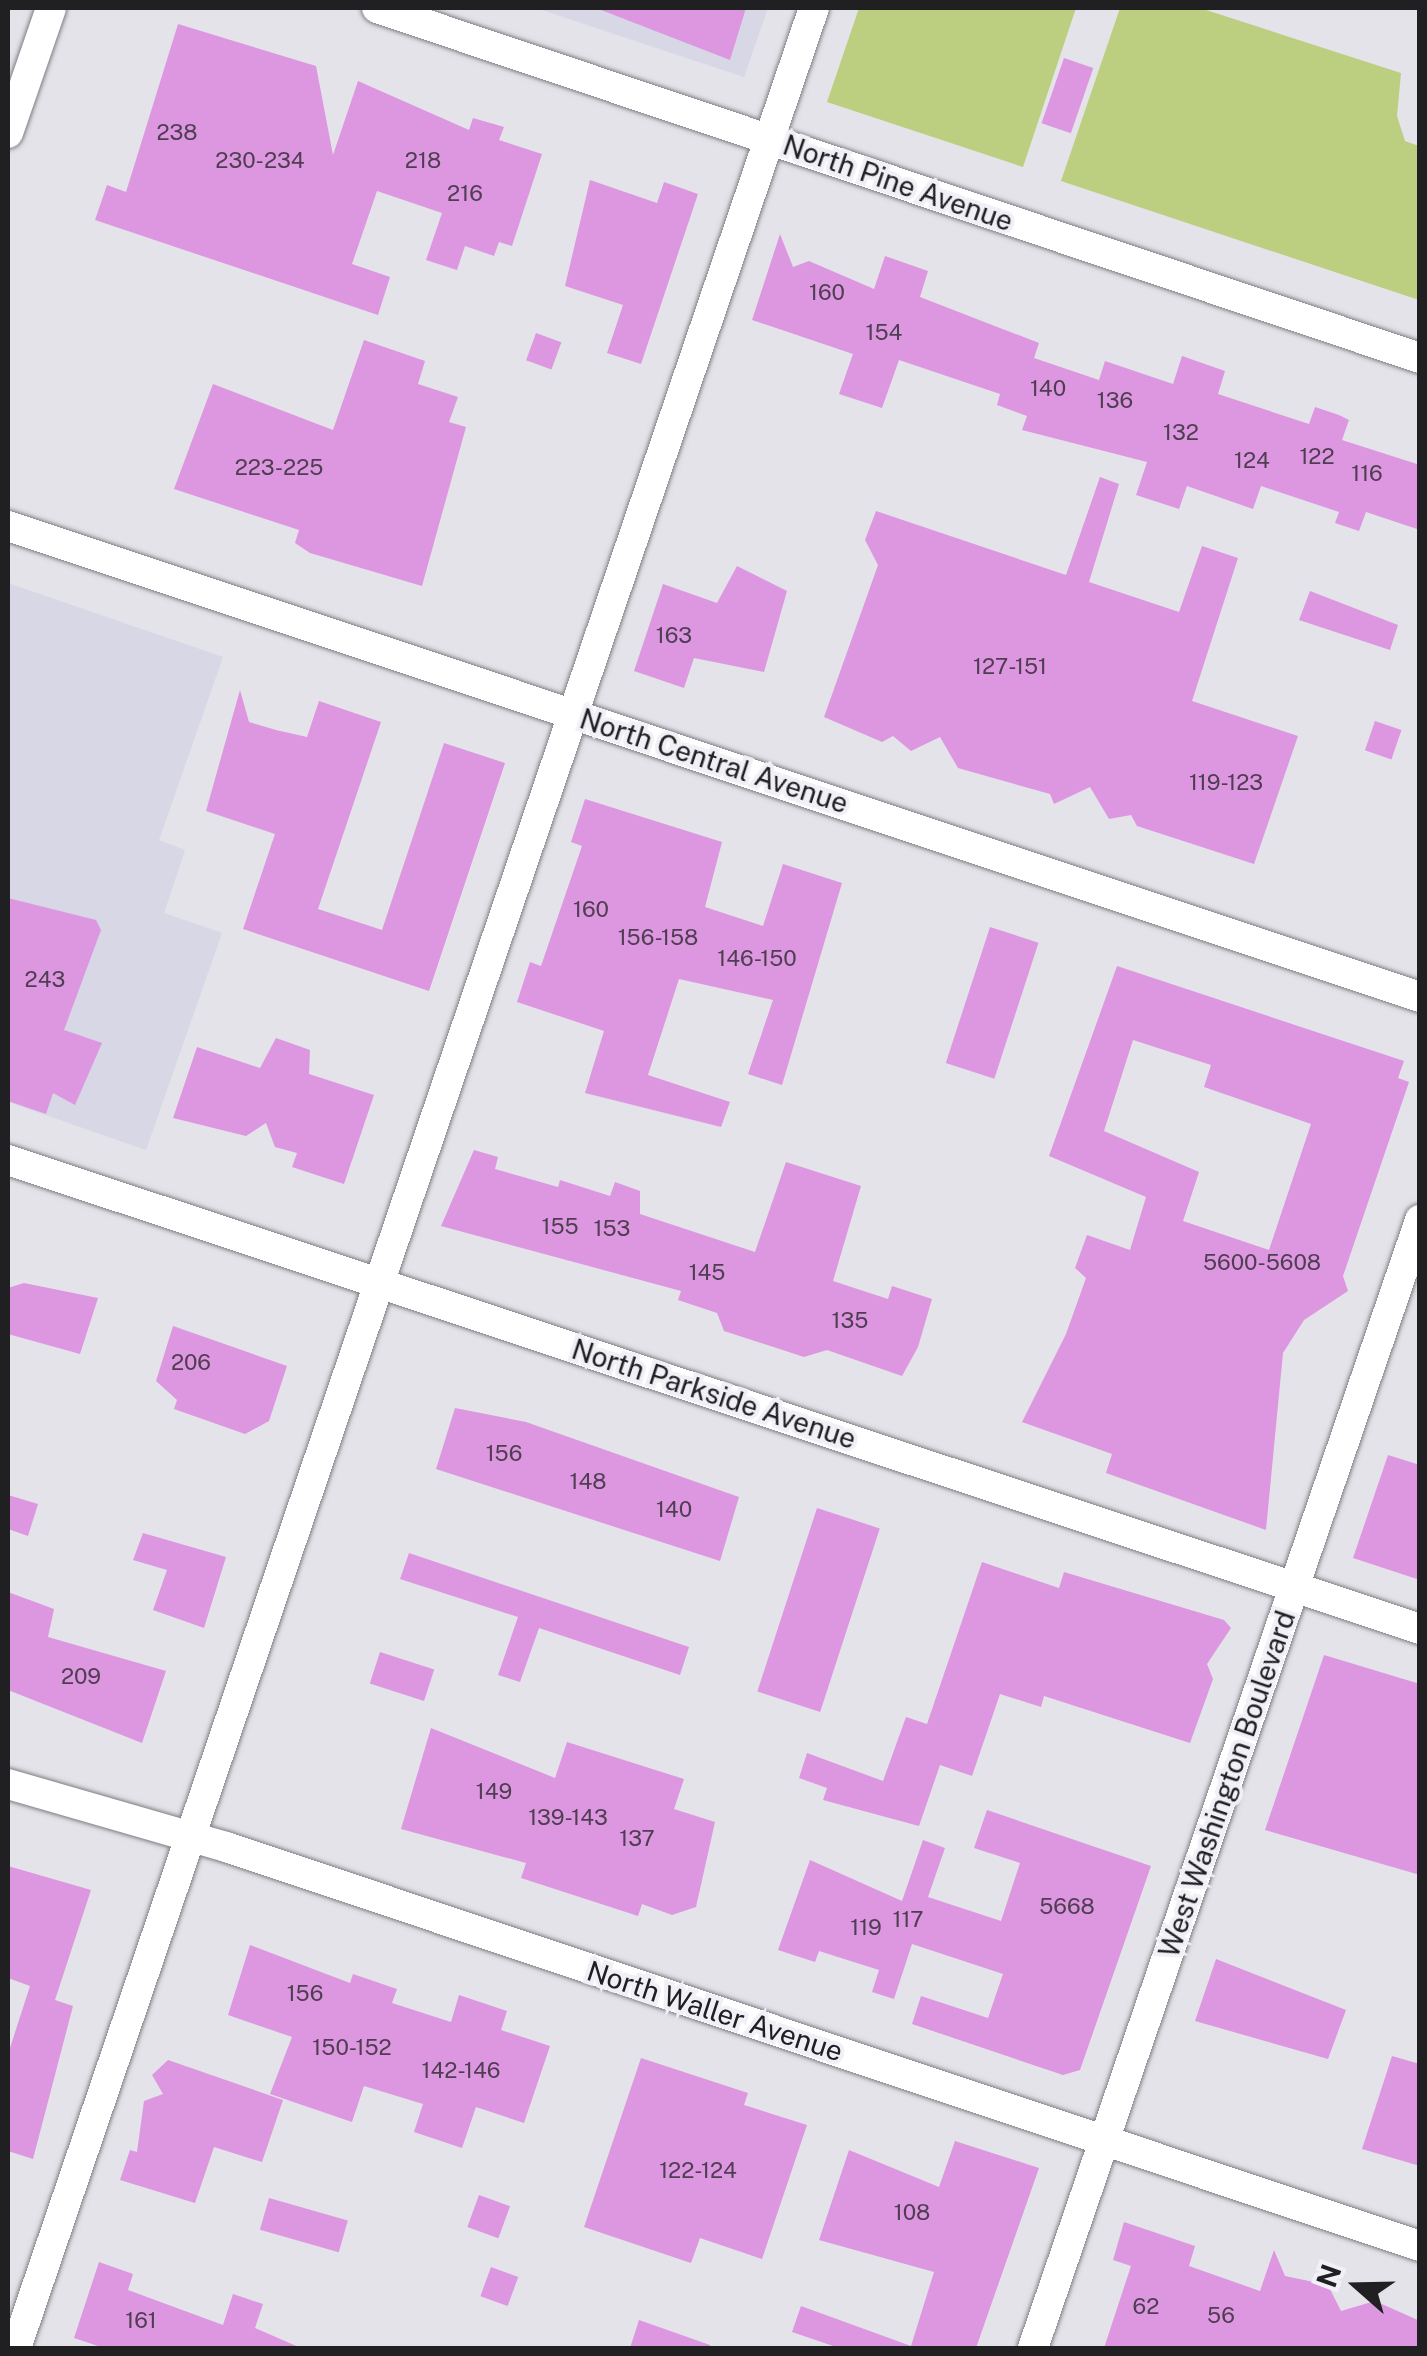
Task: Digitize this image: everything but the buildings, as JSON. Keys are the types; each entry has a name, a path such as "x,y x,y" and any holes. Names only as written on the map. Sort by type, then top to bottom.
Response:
{"street":[{"path":"8,133 50,8"},
{"name":"North Pine Avenue","path":"376,8 1420,358"},
{"path":"16,2348 570,714 814,8"},
{"name":"North Central Avenue","path":"8,526 1420,997"},
{"name":"North Parkside Avenue","path":"8,1160 1420,1628"},
{"name":"West Washington Boulevard","path":"1033,2348 1420,1220"},
{"name":"North Waller Avenue","path":"8,1784 190,1839 1420,2246"}],"shaded area":[{"path":"536,8 768,8 744,77"},
{"path":"8,583 223,657 159,840 185,850 164,913 222,933 146,1150 8,1102"}],"green space":[{"path":"859,8 1076,8 1023,167 827,102"},
{"path":"1120,8 1200,8 1401,73 1397,116 1405,141 1419,146 1419,300 1061,181"}]}
